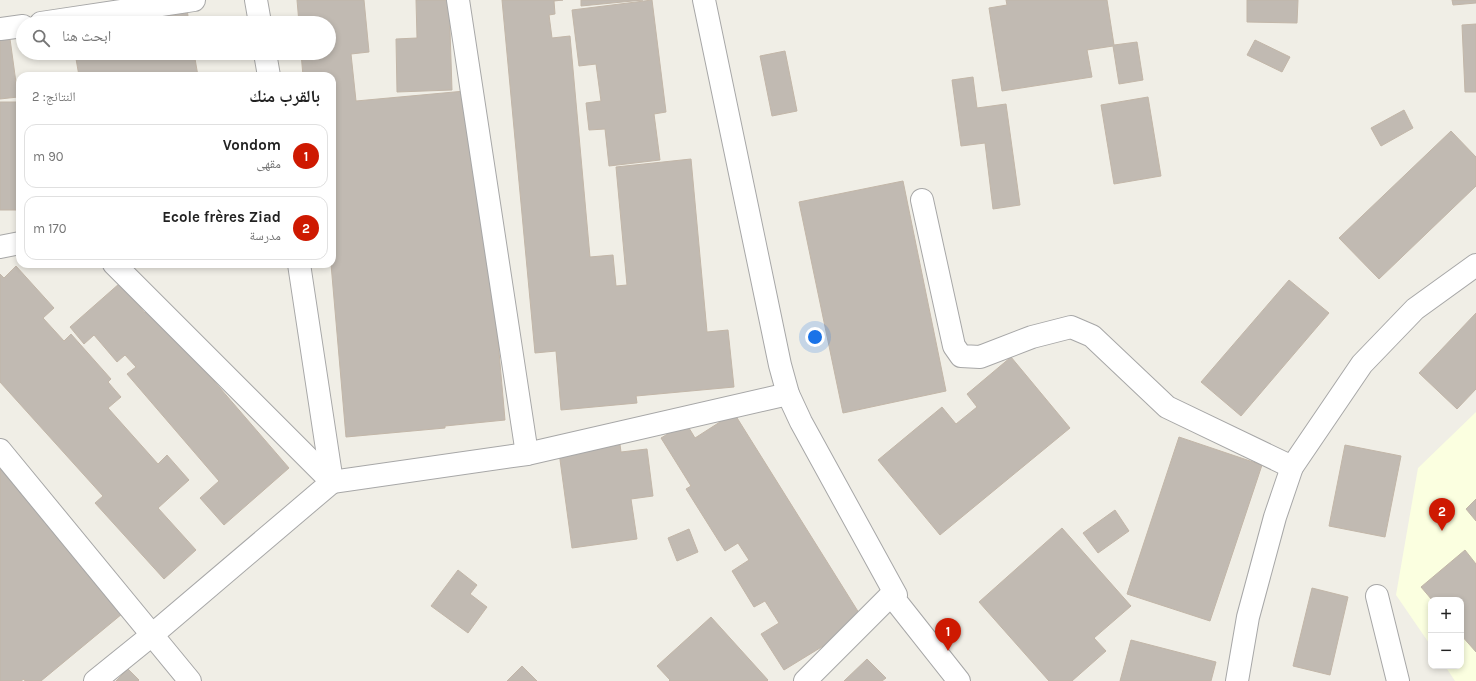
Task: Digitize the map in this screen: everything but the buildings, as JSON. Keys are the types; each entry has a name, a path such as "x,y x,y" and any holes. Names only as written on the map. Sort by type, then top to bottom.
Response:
{"street":[{"path":"88,16 194,0"},
{"path":"256,0 259,16"},
{"path":"458,0 528,454"},
{"path":"704,0 780,365 788,394 801,422 896,595 891,595 805,681"},
{"path":"0,29 16,27"},
{"path":"266,60 268,72"},
{"path":"922,200 954,346 961,356 980,357 1032,336 1071,327 1092,336 1167,408 1292,467"},
{"path":"0,247 16,244"},
{"path":"1237,681 1250,609 1275,517 1292,467 1362,364 1416,309 1476,265"},
{"path":"118,268 332,482"},
{"path":"300,268 332,482"},
{"path":"94,681 332,482 528,454 788,394"},
{"path":"0,450 190,681"},
{"path":"891,595 959,681"},
{"path":"1377,596 1398,681"}],"shaded area":[{"path":"1476,412 1476,681 1455,681 1447,669 1464,669 1464,597 1428,597 1428,642 1396,595 1418,468"}],"place":[{"name":"Ecole frères Ziad","path":"1442,531"},
{"name":"Vondom","path":"948,651"}]}
